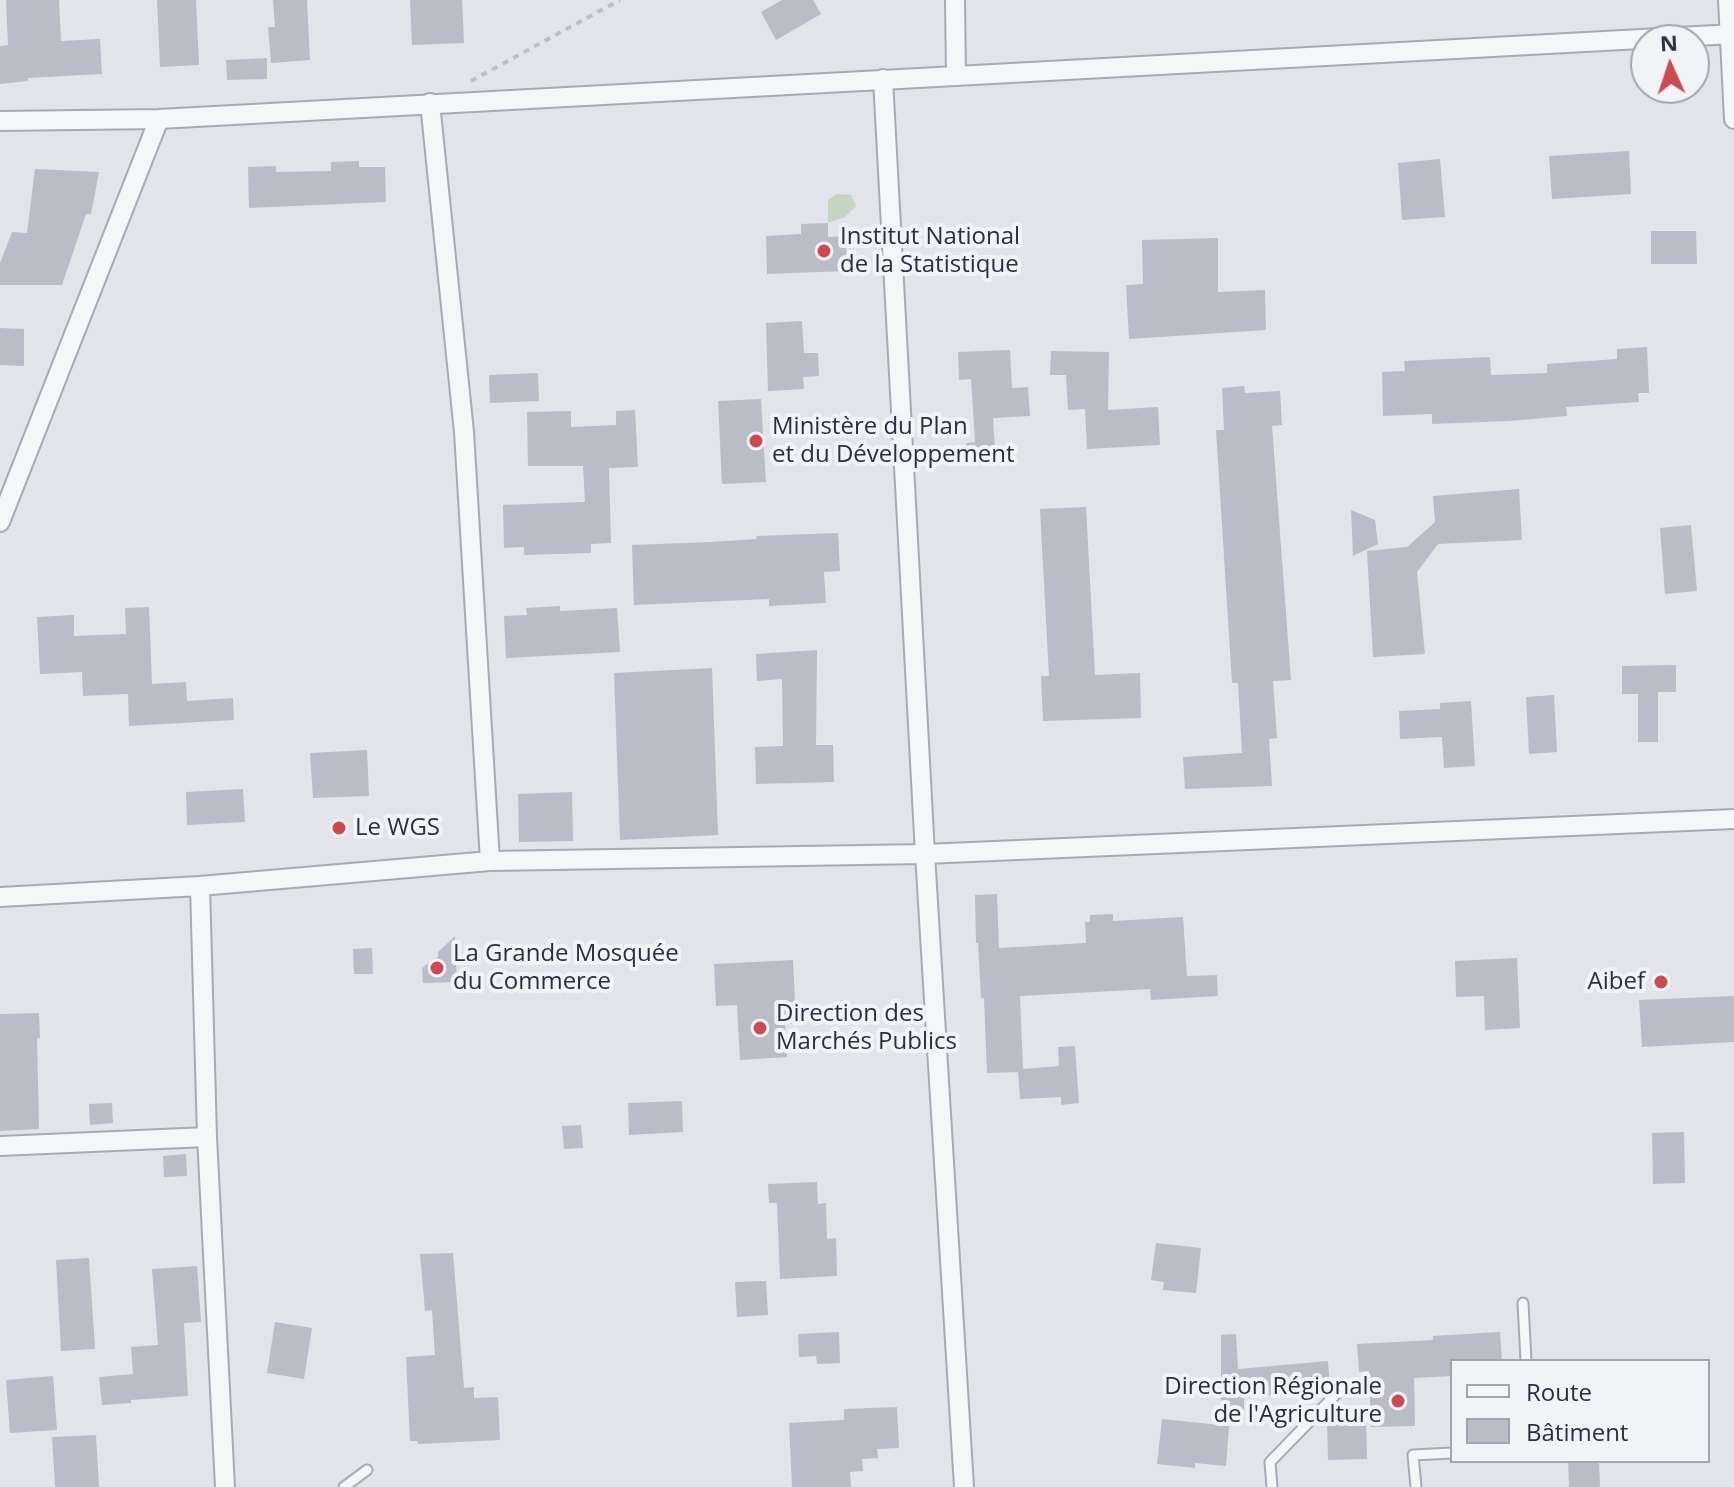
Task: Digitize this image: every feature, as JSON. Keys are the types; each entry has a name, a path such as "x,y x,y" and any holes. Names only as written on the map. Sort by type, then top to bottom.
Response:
{"street":[{"path":"955,0 956,75"},
{"path":"1728,0 1734,119"},
{"path":"0,121 159,119 1732,34"},
{"path":"883,79 925,854 964,1487"},
{"path":"430,103 464,432 490,861"},
{"path":"0,522 159,119"},
{"path":"0,897 200,886 490,861 925,854 1734,819"},
{"path":"200,886 207,1137 225,1487"},
{"path":"0,1146 207,1137"}],"lane":[{"path":"1523,1303 1526,1359"},
{"path":"1272,1487 1270,1462 1341,1389"},
{"path":"1416,1487 1413,1455 1450,1453"},
{"path":"344,1487 367,1470"}],"path":[{"path":"471,81 620,0"}],"green space":[{"path":"837,194 851,195 856,206 845,217 828,223 828,200"}],"building":[{"path":"6,0 59,0 61,41 100,39 102,74 28,78 28,81 0,84 0,46 8,45"},
{"path":"157,0 196,0 199,65 160,67"},
{"path":"273,0 307,0 310,60 271,63 268,27 275,27"},
{"path":"410,0 462,0 464,43 412,45"},
{"path":"782,0 813,0 821,14 776,40 761,12"},
{"path":"267,58 267,79 227,80 226,60"},
{"path":"1629,151 1631,194 1552,199 1549,156"},
{"path":"1440,159 1445,217 1402,220 1398,163"},
{"path":"359,161 359,167 385,167 386,202 249,208 248,167 276,166 276,172 331,171 331,162"},
{"path":"35,169 99,172 91,214 86,214 62,285 0,285 0,263 12,232 27,233"},
{"path":"828,223 828,237 846,236 847,271 767,274 766,236 801,234 801,224"},
{"path":"1651,231 1696,231 1697,264 1651,264"},
{"path":"1218,238 1218,292 1265,290 1266,330 1129,339 1126,285 1143,284 1142,240"},
{"path":"802,321 804,353 818,353 819,376 803,377 804,389 768,391 766,323"},
{"path":"0,328 24,329 24,366 0,365"},
{"path":"1647,347 1649,393 1638,393 1639,402 1566,407 1567,416 1509,421 1432,424 1432,414 1383,416 1382,372 1405,371 1404,361 1490,357 1491,375 1547,373 1547,364 1617,359 1617,349"},
{"path":"1010,350 1012,388 1028,387 1030,416 993,418 996,463 967,465 966,443 975,442 971,379 959,380 958,352"},
{"path":"1051,351 1109,352 1108,410 1158,407 1160,445 1087,449 1085,409 1068,410 1066,375 1050,375"},
{"path":"538,373 539,401 490,403 489,375"},
{"path":"1244,386 1245,393 1280,391 1282,425 1272,426 1291,680 1273,681 1277,738 1269,739 1272,786 1185,789 1183,757 1242,753 1238,683 1232,683 1216,430 1224,430 1222,388"},
{"path":"761,399 766,482 722,484 718,401"},
{"path":"635,410 638,467 609,468 611,543 591,544 591,553 524,555 524,547 504,548 503,505 585,502 583,466 528,466 527,412 571,411 571,427 616,425 616,411"},
{"path":"1519,489 1522,540 1438,544 1417,572 1425,654 1373,657 1367,551 1407,547 1435,522 1433,496"},
{"path":"1086,507 1095,675 1140,673 1141,718 1043,721 1041,676 1049,676 1040,509"},
{"path":"1351,510 1375,520 1378,544 1353,556"},
{"path":"1691,525 1697,591 1665,594 1660,528"},
{"path":"838,533 840,571 824,572 826,603 769,606 769,599 634,605 632,545"},
{"path":"560,606 560,611 617,608 620,652 506,658 504,616 527,615 526,608"},
{"path":"149,607 152,684 186,682 187,701 233,698 234,720 129,726 128,694 83,696 82,672 40,674 37,617 74,615 74,636 126,634 125,608"},
{"path":"817,650 816,745 833,745 834,782 756,784 755,747 783,746 782,679 757,681 756,654"},
{"path":"1676,665 1676,692 1658,692 1658,742 1638,742 1638,694 1622,694 1622,666"},
{"path":"712,668 718,835 620,840 614,673"},
{"path":"1554,695 1557,752 1529,754 1526,697"},
{"path":"1471,701 1475,766 1444,768 1442,737 1400,739 1399,711 1440,709 1440,703"},
{"path":"367,750 369,796 313,798 310,753"},
{"path":"243,789 245,822 187,825 186,792"},
{"path":"572,792 573,841 519,842 518,794"},
{"path":"997,894 999,948 1086,943 1085,922 1090,922 1090,915 1113,914 1113,921 1183,917 1187,976 1217,975 1218,996 1151,1000 1150,989 1020,996 1023,1069 1059,1066 1058,1047 1075,1046 1079,1103 1061,1105 1061,1097 1020,1099 1018,1072 987,1073 975,895"},
{"path":"455,936 457,982 423,983 422,968 438,957 438,952"},
{"path":"372,948 373,974 354,974 353,949"},
{"path":"1517,958 1520,1028 1485,1030 1484,996 1456,997 1455,961"},
{"path":"793,960 796,1023 785,1024 787,1057 740,1060 737,1005 716,1006 714,964"},
{"path":"1734,996 1734,1042 1642,1047 1639,1000"},
{"path":"39,1013 39,1129 0,1131 0,1014"},
{"path":"682,1101 683,1132 629,1135 628,1103"},
{"path":"112,1103 113,1123 90,1125 89,1104"},
{"path":"581,1125 583,1148 564,1149 562,1126"},
{"path":"1684,1132 1685,1183 1653,1184 1652,1133"},
{"path":"186,1154 187,1176 164,1177 163,1156"},
{"path":"817,1182 818,1204 826,1203 827,1239 836,1238 837,1276 780,1279 777,1203 769,1203 768,1184"},
{"path":"1156,1243 1201,1248 1196,1293 1163,1290 1164,1282 1151,1280"},
{"path":"453,1253 464,1388 474,1387 474,1398 498,1397 500,1440 418,1444 417,1441 410,1441 406,1357 435,1355 432,1310 425,1311 420,1254"},
{"path":"89,1258 95,1349 61,1351 56,1260"},
{"path":"197,1266 201,1322 184,1323 188,1396 102,1405 99,1377 133,1374 131,1347 158,1345 152,1269"},
{"path":"766,1281 768,1315 737,1317 735,1282"},
{"path":"275,1322 312,1328 304,1379 267,1373"},
{"path":"839,1332 840,1363 817,1364 816,1356 799,1357 798,1334"},
{"path":"1500,1332 1502,1359 1450,1359 1450,1376 1414,1378 1415,1426 1371,1427 1369,1371 1359,1372 1357,1344 1433,1340 1433,1336"},
{"path":"1236,1334 1238,1369 1328,1361 1330,1389 1244,1398 1244,1421 1221,1421 1221,1335"},
{"path":"53,1376 57,1430 10,1433 6,1380"},
{"path":"897,1407 899,1448 877,1449 878,1458 862,1459 863,1471 850,1472 851,1487 792,1487 789,1423 844,1420 844,1409"},
{"path":"1162,1419 1229,1426 1226,1466 1195,1463 1195,1468 1157,1464"},
{"path":"1366,1423 1367,1459 1328,1460 1327,1424"},
{"path":"96,1435 99,1487 55,1487 52,1437"},
{"path":"1568,1463 1599,1463 1600,1487 1569,1487"}],"place":[{"name":"Institut National de la Statistique","path":"824,251"},
{"name":"Ministère du Plan et du Développement","path":"756,441"},
{"name":"Le WGS","path":"339,828"},
{"name":"La Grande Mosquée du Commerce","path":"437,968"},
{"name":"Aibef","path":"1661,982"},
{"name":"Direction des Marchés Publics","path":"760,1028"},
{"name":"Direction Régionale de l'Agriculture","path":"1398,1401"}]}
